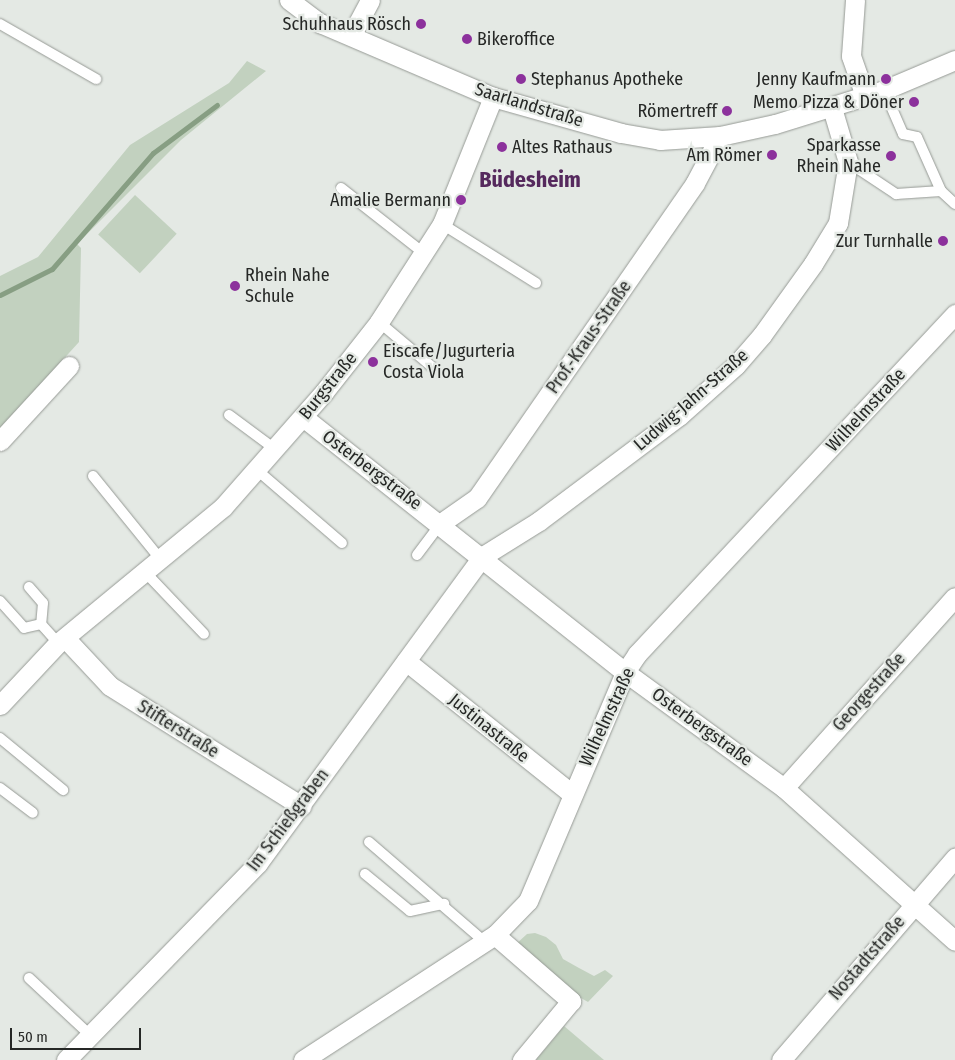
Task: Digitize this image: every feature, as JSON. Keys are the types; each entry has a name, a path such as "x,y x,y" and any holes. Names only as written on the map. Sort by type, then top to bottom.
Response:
{"street":[{"name":"Saarlandstraße","path":"289,0 320,23 352,34 493,97 660,140 720,136 832,108 884,90 955,60"},
{"path":"352,34 370,0"},
{"path":"855,0 851,56 865,96"},
{"name":"Burgstraße","path":"0,705 62,641 223,507 303,417 380,322 425,254 442,224 493,97"},
{"name":"Ludwig-Jahn-Straße","path":"483,556 618,463 736,365 786,302 838,223 848,162 832,108"},
{"name":"Prof.-Kraus-Straße","path":"441,523 477,498 695,183 720,136"},
{"name":"Wilhelmstraße","path":"303,1060 490,938 528,901 625,672 637,654 955,314"},
{"path":"0,441 68,366"},
{"name":"Osterbergstraße","path":"303,417 483,556 625,672 784,788 914,902 955,941"},
{"name":"Im Schießgraben","path":"66,1060 258,863 483,556"},
{"name":"Georgestraße","path":"784,788 955,597"},
{"name":"Stifterstraße","path":"62,641 110,686 301,806"},
{"name":"Justinastraße","path":"406,661 572,794"},
{"name":"Nostadtstraße","path":"782,1060 914,902 955,858"},
{"path":"490,938 571,1001 522,1060"}],"lane":[{"path":"0,24 96,79"},
{"path":"884,90 903,134 917,137 941,191 955,204"},
{"path":"848,162 896,194 941,191"},
{"path":"341,188 425,254"},
{"path":"442,224 536,283"},
{"path":"380,322 430,366"},
{"path":"229,415 275,449"},
{"path":"257,470 342,543"},
{"path":"93,476 161,560"},
{"path":"417,555 441,523"},
{"path":"146,573 204,634"},
{"path":"29,587 43,603 41,624"},
{"path":"0,601 24,628 41,624"},
{"path":"41,624 62,641"},
{"path":"0,738 63,790"},
{"path":"0,788 33,813"},
{"path":"369,842 444,904 490,938"},
{"path":"365,874 410,911 444,904"},
{"path":"29,978 90,1035"}],"green space":[{"path":"247,61 266,71 181,140 77,244 81,248 79,342 0,429 0,276 38,257 130,145 229,83"},
{"path":"135,195 177,234 140,273 98,234"},
{"path":"535,933 546,937 556,945 563,959 579,968 594,976 605,970 613,976 588,1002 515,945 527,934"},
{"path":"564,1026 604,1060 536,1060"}],"waterway":[{"path":"0,295 52,269 153,153 217,105"}],"place":[{"name":"Schuhhaus Rösch","path":"421,24"},
{"name":"Bikeroffice","path":"467,39"},
{"name":"Stephanus Apotheke","path":"521,79"},
{"name":"Jenny Kaufmann","path":"886,79"},
{"name":"Memo Pizza & Döner","path":"914,102"},
{"name":"Römertreff","path":"727,111"},
{"name":"Altes Rathaus","path":"502,147"},
{"name":"Am Römer","path":"772,155"},
{"name":"Sparkasse Rhein Nahe","path":"891,156"},
{"name":"Amalie Bermann","path":"461,200"},
{"name":"Zur Turnhalle","path":"943,241"},
{"name":"Rhein Nahe Schule","path":"235,286"},
{"name":"Eiscafe/Jugurteria Costa Viola","path":"373,362"}],"district":[{"name":"Büdesheim","path":"530,180"}]}
